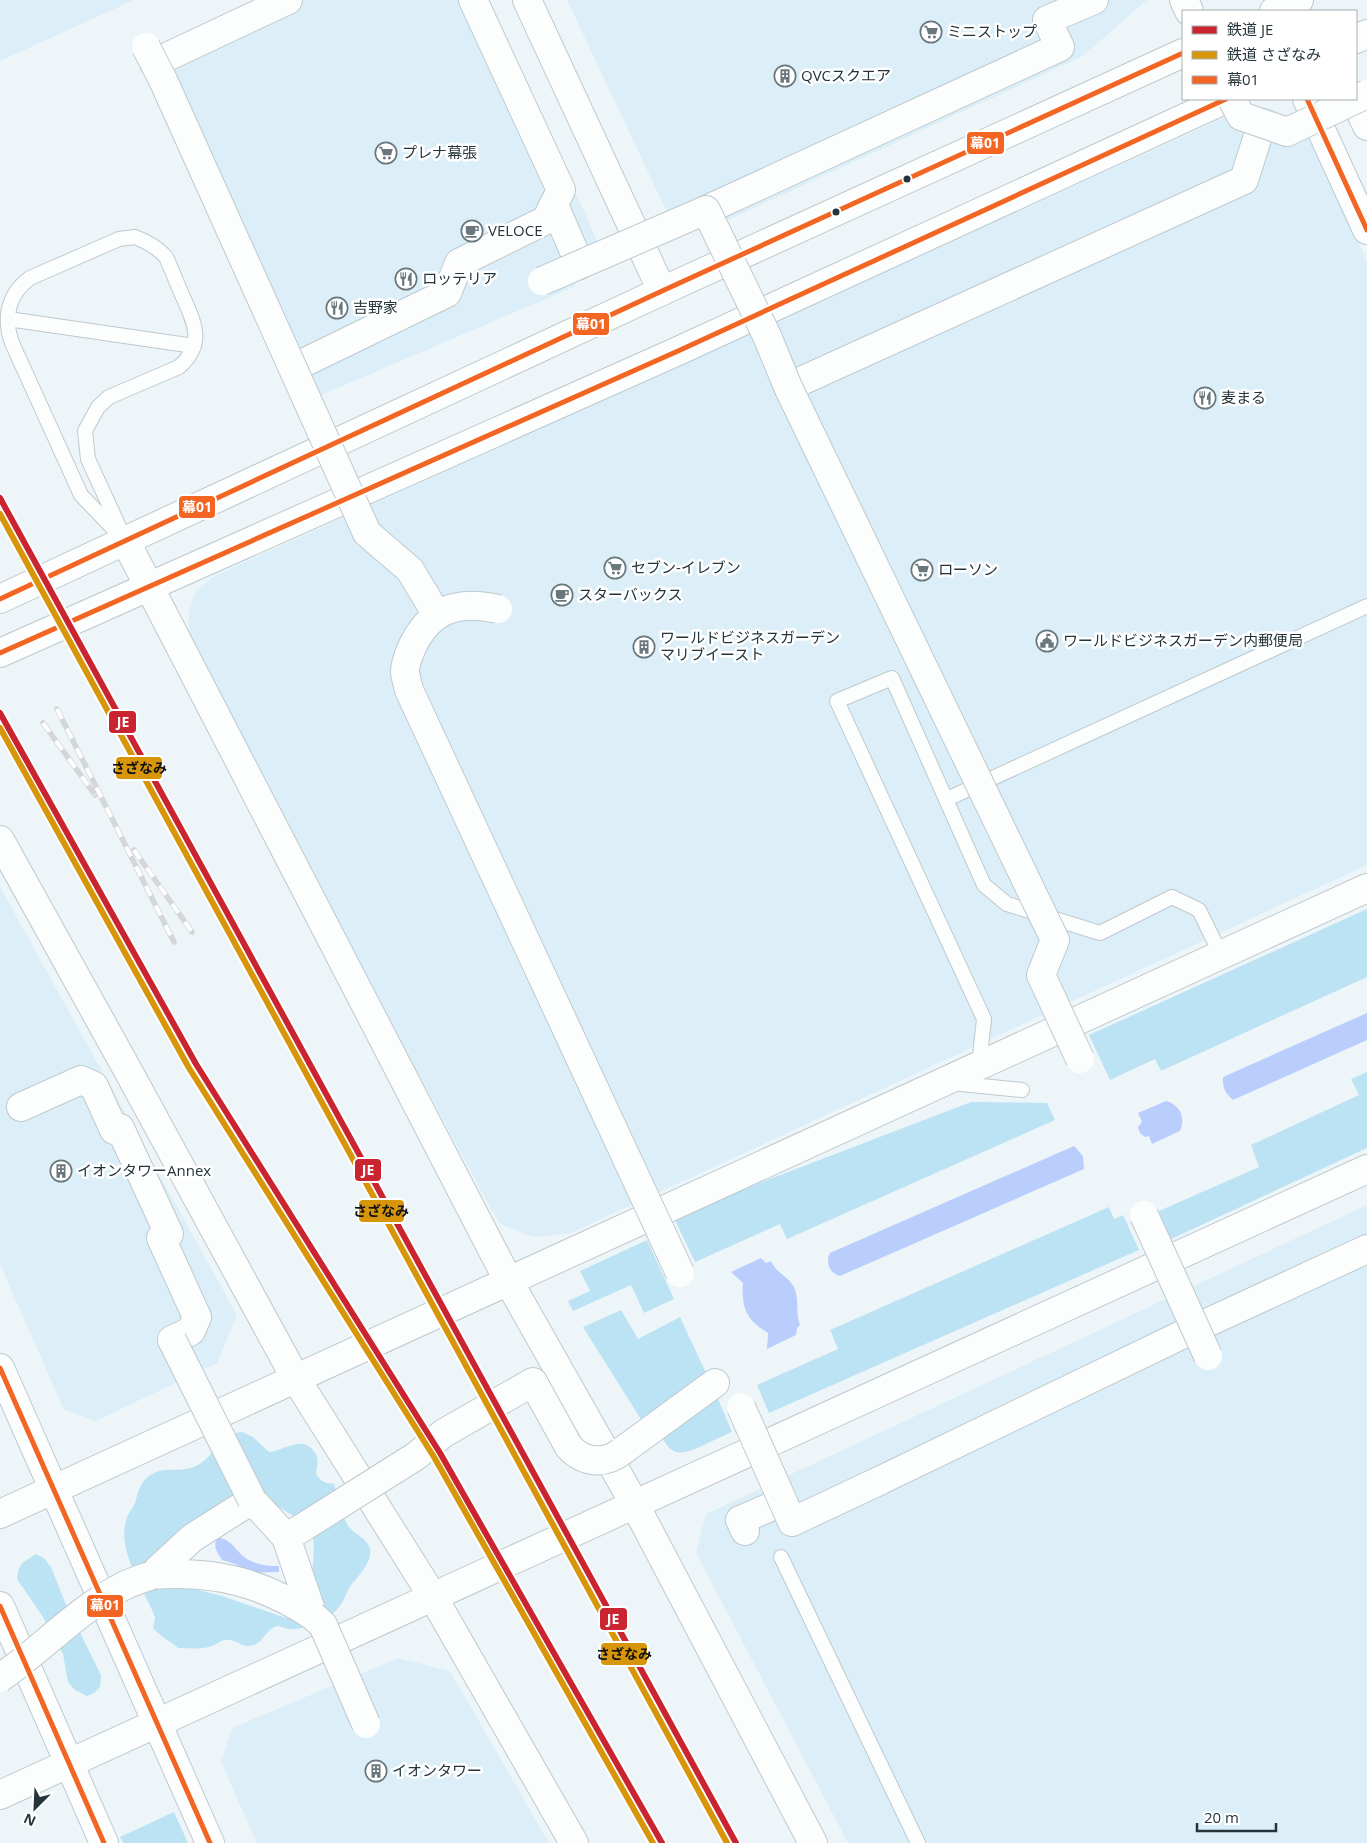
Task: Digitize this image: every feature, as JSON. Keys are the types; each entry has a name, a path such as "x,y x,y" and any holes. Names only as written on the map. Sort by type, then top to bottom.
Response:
{"street":[{"path":"288,0 150,55 368,533 410,570 437,615"},
{"path":"293,368 447,293 459,263 546,220 554,206 561,190 473,0"},
{"path":"527,0 662,291"},
{"path":"542,281 706,210 1060,47 1047,20 1094,0"},
{"path":"1276,10 1299,0"},
{"path":"0,599 662,291 1182,52"},
{"path":"0,653 150,588 678,351 1224,100"},
{"path":"1233,100 1241,116 1287,132 1354,100"},
{"path":"1307,100 1367,230"},
{"path":"1354,100 1367,126"},
{"path":"788,388 1244,180 1262,123"},
{"path":"554,206 580,265"},
{"path":"706,210 767,336 788,388 1055,940 1041,975 1080,1060"},
{"path":"126,542 509,1282 634,1503 813,1843"},
{"path":"498,609 482,605 462,606 446,610 432,619 418,634 409,653 405,670 409,690 680,1272"},
{"path":"0,840 296,1379 433,1598 574,1843"},
{"path":"0,1514 1367,888"},
{"path":"21,1107 81,1080 94,1086 114,1130 120,1128 169,1234 161,1238 197,1317 191,1331 172,1340 252,1500 286,1537 313,1616"},
{"path":"0,1795 433,1598 634,1503 1367,1169"},
{"path":"1144,1215 1208,1356"},
{"path":"741,1407 792,1522 1196,1328 1367,1249"},
{"path":"0,1368 210,1843"},
{"path":"286,1537 420,1462 444,1432 533,1382 570,1447 581,1457 595,1461 603,1461 617,1456 715,1384"},
{"path":"152,1575 192,1538 252,1500"},
{"path":"745,1531 740,1520 782,1502"},
{"path":"0,1678 19,1665 66,1625 102,1598 121,1587 152,1575 195,1574 236,1580 276,1594 313,1616 323,1625 366,1724"},
{"path":"0,1606 104,1843"}],"lane":[{"path":"135,237 148,242 166,257 194,322 194,346 186,360 179,367 109,398 98,407 85,430 88,459 126,542 81,495 12,343 8,332 8,318 13,294 30,278 118,239 135,237"},
{"path":"8,318 194,346"},
{"path":"946,799 1367,606"},
{"path":"979,1065 984,1019 837,701 892,678 984,885 1007,904 1100,933 1172,897 1199,910 1221,955"},
{"path":"943,1082 1022,1090"},
{"path":"781,1557 918,1843"}],"shaded area":[{"path":"0,0 134,0 0,61"},
{"name":"プレナ幕張","path":"257,0 488,0 597,240 574,287 319,396 157,45"},
{"path":"567,0 1147,0 1083,56 702,232 665,208"},
{"path":"1248,107 1270,108 1294,119 1310,134 1367,261 1367,865 571,1233 537,1237 524,1234 501,1224 492,1211 188,645 189,612 196,591 214,576"},
{"path":"0,887 237,1315 217,1363 96,1421 64,1410 0,1264"},
{"path":"1367,909 1367,977 1161,1071 1155,1059 1110,1080 1089,1035"},
{"path":"1367,1013 1367,1040 1233,1100 1226,1092 1223,1077"},
{"path":"1367,1072 1367,1148 1169,1240 1159,1211 1259,1167 1251,1145 1359,1095 1351,1079"},
{"path":"1166,1101 1175,1105 1180,1112 1182,1126 1180,1131 1152,1144 1149,1136 1145,1137 1140,1133 1138,1127 1142,1122 1138,1113"},
{"path":"971,1102 1047,1103 1055,1120 787,1239 780,1224 695,1262 673,1216"},
{"path":"1074,1146 1083,1156 1084,1169 840,1276 836,1275 829,1267 830,1253"},
{"path":"1367,1205 1367,1843 848,1843 696,1553 706,1514"},
{"path":"1109,1207 1114,1219 1123,1215 1139,1250 769,1413 757,1385 838,1349 830,1330"},
{"path":"647,1240 674,1299 644,1313 631,1285 573,1311 568,1301 590,1291 580,1271"},
{"path":"761,1258 766,1263 771,1261 794,1287 800,1325 797,1328 796,1335 767,1349 768,1333 750,1318 744,1306 743,1283 731,1272"},
{"path":"621,1310 638,1339 680,1317 707,1375 642,1421 583,1327"},
{"path":"718,1399 732,1432 684,1452 674,1451 666,1444 662,1437 698,1409"},
{"path":"242,1432 253,1437 269,1452 296,1444 306,1445 311,1448 318,1460 316,1474 324,1482 334,1484 342,1513 347,1523 352,1530 364,1539 370,1548 369,1558 365,1568 350,1587 339,1607 323,1620 295,1629 274,1627 260,1641 250,1646 227,1640 204,1648 178,1648 153,1628 155,1618 127,1552 124,1529 127,1517 135,1503 141,1486 149,1476 164,1470 192,1468 204,1461 222,1441","holes":["262,1501 280,1508 295,1517 313,1537 312,1576 298,1622 222,1596 178,1585 203,1520"]},
{"path":"218,1537 228,1541 251,1561 263,1565 279,1566 279,1572 250,1573 235,1564 222,1560 215,1546"},
{"path":"36,1554 44,1558 51,1567 65,1602 101,1675 100,1687 94,1693 87,1696 75,1690 68,1682 63,1654 43,1617 17,1579 22,1563"},
{"path":"398,1658 450,1671 549,1843 257,1843 221,1762 232,1728"},
{"path":"174,1812 188,1843 123,1843 120,1837"}],"railway":[{"path":"57,709 174,942"},
{"path":"43,723 95,795"},
{"path":"134,850 192,932"}],"rail line":[{"name":"JE","path":"0,498 736,1843"},
{"name":"さざなみ","path":"0,514 727,1843"},
{"name":"JE","path":"0,713 196,1064 440,1453 662,1843"},
{"name":"さざなみ","path":"0,728 189,1068 434,1457 653,1843"}],"transit line":[{"name":"幕01","path":"0,599 662,291 1182,53"},
{"name":"幕01","path":"0,653 678,351 1224,100"},
{"name":"幕01","path":"1307,100 1367,230"},
{"name":"幕01","path":"0,1368 210,1843"},
{"name":"幕01","path":"0,1606 104,1843"}],"place":[{"name":"ミニストップ","path":"931,32"},
{"name":"QVCスクエア","path":"785,76"},
{"name":"プレナ幕張","path":"386,153"},
{"name":"VELOCE","path":"472,231"},
{"name":"ロッテリア","path":"406,279"},
{"name":"吉野家","path":"337,308"},
{"name":"麦まる","path":"1205,398"},
{"name":"セブン-イレブン","path":"615,568"},
{"name":"ローソン","path":"922,570"},
{"name":"スターバックス","path":"562,595"},
{"name":"ワールドビジネスガーデン内郵便局","path":"1047,641"},
{"name":"ワールドビジネスガーデン マリブイースト","path":"644,647"},
{"name":"イオンタワーAnnex","path":"61,1171"},
{"name":"イオンタワー","path":"376,1771"}]}
